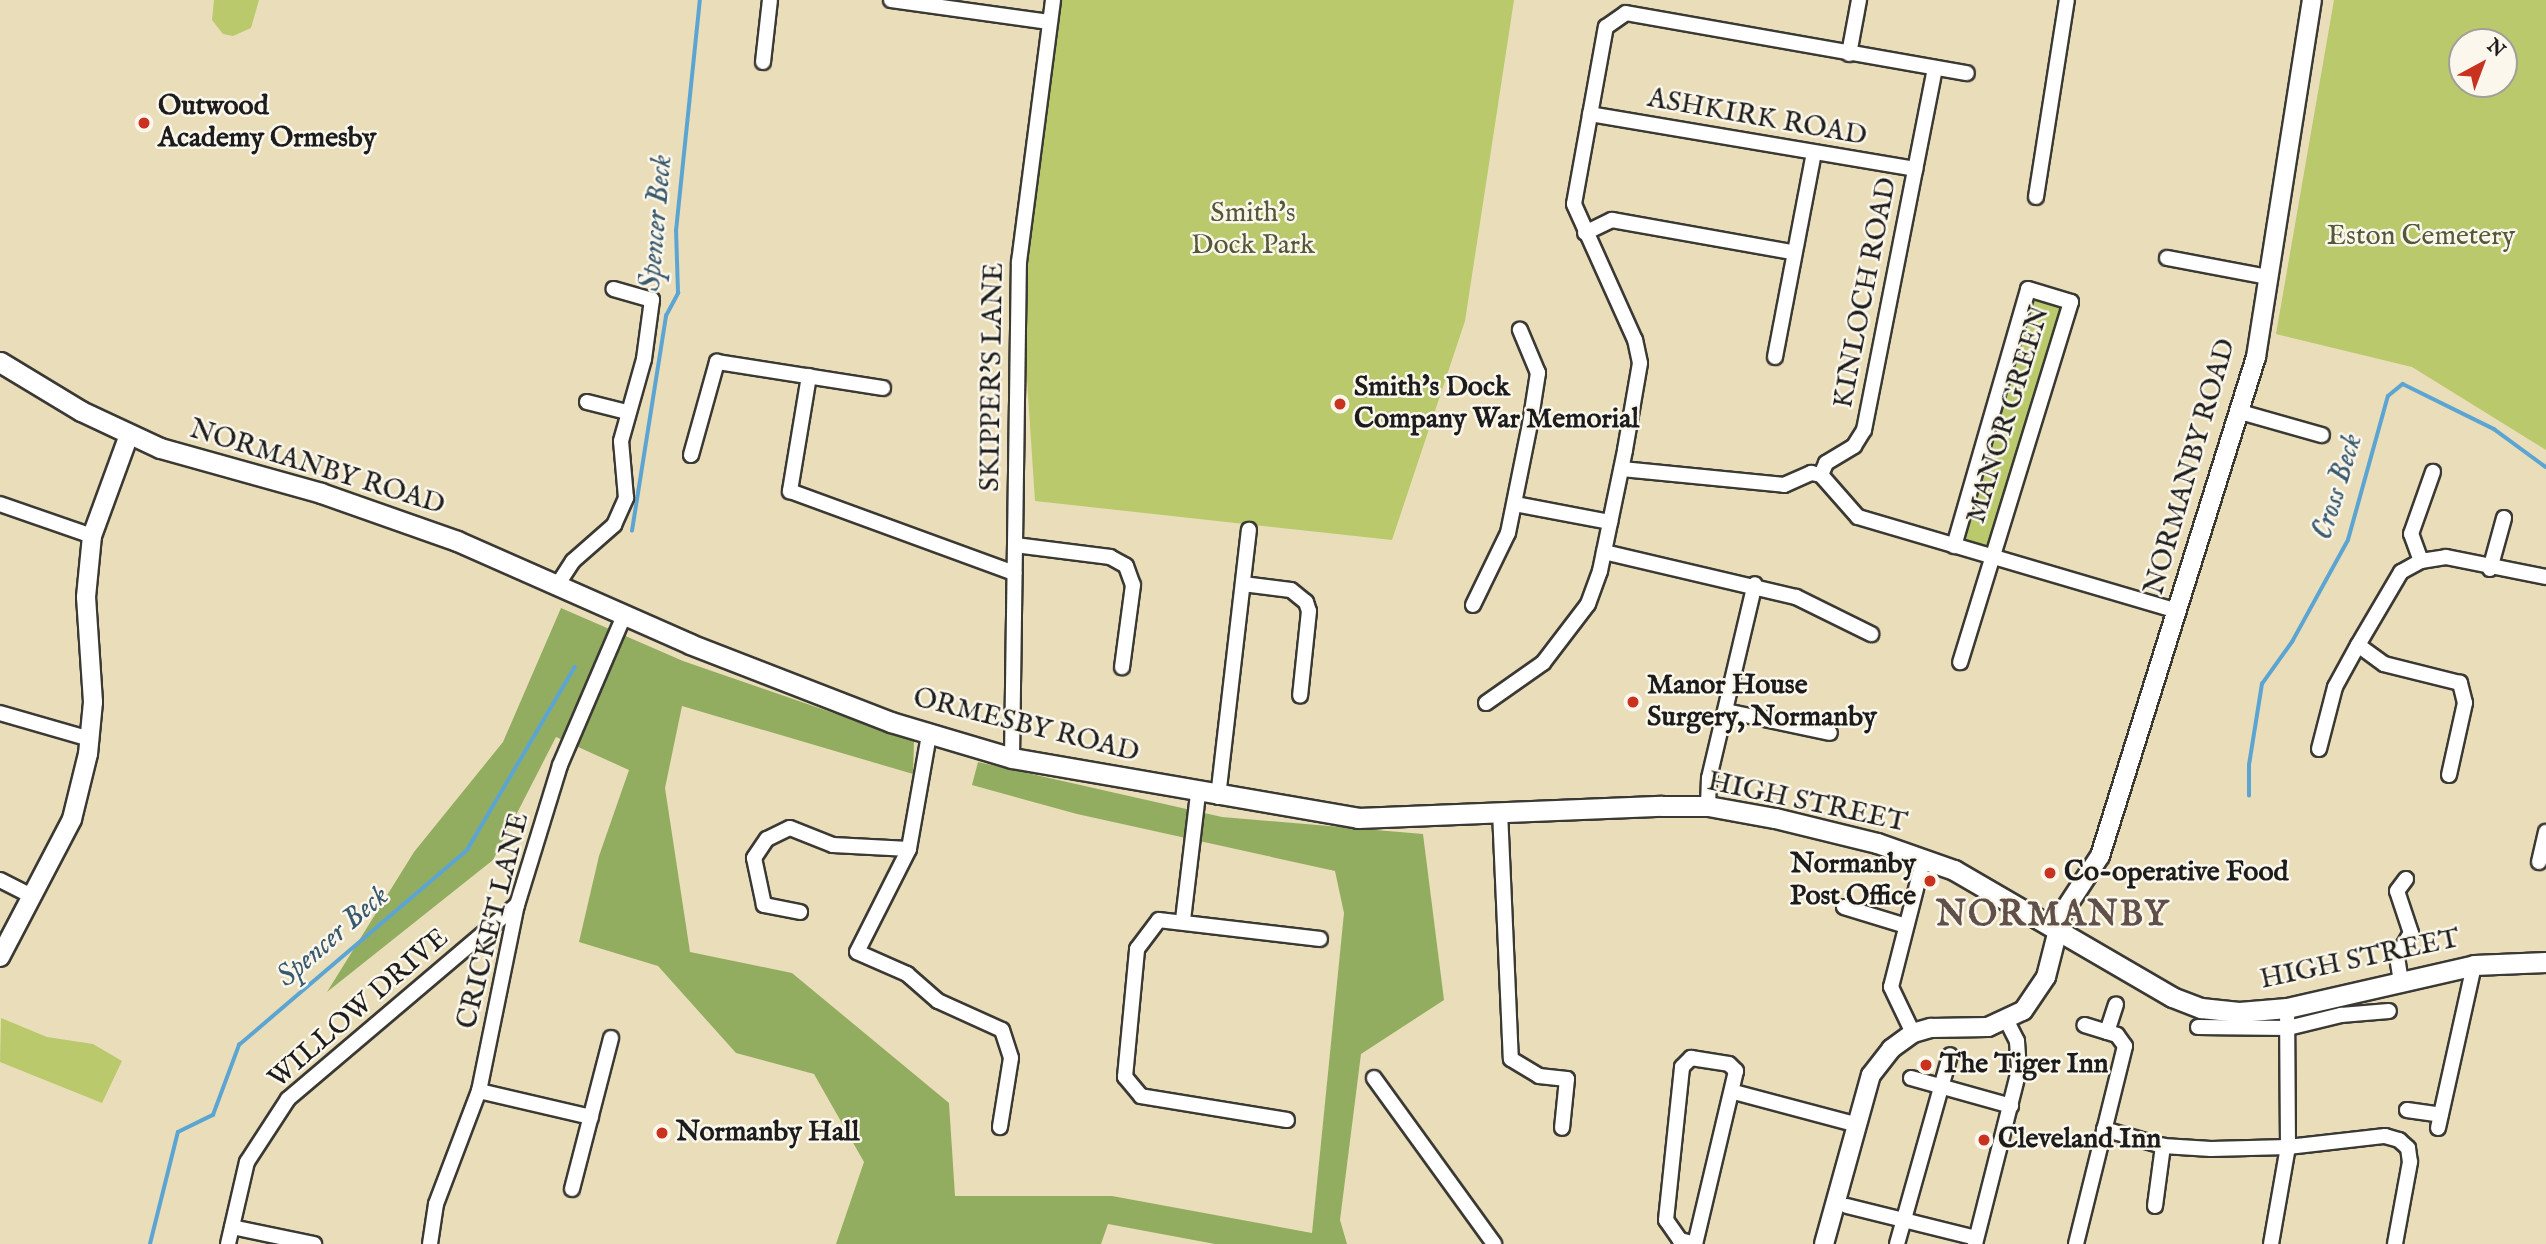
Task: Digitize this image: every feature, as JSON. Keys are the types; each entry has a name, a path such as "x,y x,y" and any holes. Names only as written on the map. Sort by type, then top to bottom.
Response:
{"main road":[{"name":"NORMANBY ROAD","path":"0,362 129,435 201,463 321,493 457,541 558,584 624,616"},
{"name":"ORMESBY ROAD","path":"624,616 929,735 1012,758 1198,794 1322,814 1390,819"},
{"name":"HIGH STREET","path":"1390,819 1500,811 1708,806 1877,843 1924,858 1983,885 2172,997 2201,1008 2239,1012 2287,1008 2474,965 2546,962"}],"street":[{"path":"763,62 770,0"},
{"path":"891,0 1049,22"},
{"name":"SKIPPER'S LANE","path":"1012,758 1019,262 1053,0"},
{"path":"1849,54 1859,0"},
{"path":"2036,197 2067,0"},
{"name":"NORMANBY ROAD","path":"2007,1021 2035,999 2057,930 2108,837 2240,411 2256,357 2312,0"},
{"path":"1486,703 1533,672 1571,630 1588,604 1604,552 1622,469 1640,363 1635,340 1574,204 1606,27 1626,13 1967,73"},
{"name":"KINLOCH ROAD","path":"1821,475 1826,463 1854,446 1864,430 1935,68"},
{"name":"ASHKIRK ROAD","path":"1590,114 1915,169"},
{"path":"1774,357 1792,252 1814,153"},
{"path":"1585,233 1612,220 1792,252"},
{"path":"2167,258 2268,277"},
{"path":"558,584 573,561 614,525 626,498 621,441 644,359 652,300 614,289"},
{"name":"MANOR GREEN","path":"1954,545 2028,289 2071,302 1992,557"},
{"path":"1473,605 1508,533 1538,373 1520,330"},
{"path":"691,454 717,362 883,388"},
{"path":"809,376 790,491 1014,573"},
{"path":"587,402 627,412"},
{"path":"2240,411 2322,435"},
{"path":"0,957 72,819 90,739 93,702 86,597 92,536 129,435"},
{"path":"1622,469 1773,486 1811,473 1821,475 1858,517 2178,611"},
{"path":"2421,561 2411,534 2432,472"},
{"path":"0,504 92,536"},
{"path":"1515,504 1610,522"},
{"path":"2490,569 2504,518"},
{"path":"1218,797 1249,530"},
{"path":"1015,545 1110,557 1126,566 1133,585 1122,667"},
{"path":"1604,552 1755,584 1796,597 1871,634"},
{"path":"1960,662 1992,557"},
{"path":"2319,749 2335,687 2401,572 2421,561 2446,557 2490,569 2546,577"},
{"path":"1243,584 1291,590 1306,602 1309,611 1300,696"},
{"path":"1708,806 1709,778 1755,584"},
{"name":"CRICKET LANE","path":"430,1244 436,1204 479,1091 517,905 561,765 624,616"},
{"path":"2358,645 2384,664 2460,683 2465,704 2449,775"},
{"path":"1726,710 1830,733"},
{"path":"0,713 90,739"},
{"path":"929,735 908,849 857,952 906,974 938,1001 1002,1030 1011,1058 1000,1126"},
{"path":"1182,920 1198,794"},
{"path":"1500,811 1511,1059 1539,1076 1567,1079 1562,1128"},
{"path":"800,912 764,905 754,858 767,839 790,828 833,845 908,849"},
{"path":"2539,862 2546,832"},
{"path":"1913,1033 1891,987 1924,858"},
{"path":"2401,982 2397,956 2411,933 2398,891 2406,879"},
{"path":"0,880 32,896"},
{"name":"WILLOW DRIVE","path":"228,1244 247,1162 288,1099 517,905"},
{"path":"1844,907 1906,926"},
{"path":"1287,1120 1141,1096 1125,1077 1137,949 1159,920 1182,920 1320,939"},
{"path":"2407,1110 2440,1122 2474,965"},
{"path":"2113,1034 2116,1003"},
{"path":"2270,1244 2288,1147 2287,1008"},
{"path":"2198,1027 2288,1028 2341,1015 2389,1012"},
{"path":"1824,1244 1854,1124 1871,1075 1891,1049 1913,1033 1931,1028 1989,1027 2007,1021 2020,1053 2011,1106 1976,1241 1847,1206"},
{"path":"2076,1244 2125,1046 2113,1034 2084,1025"},
{"path":"572,1189 611,1038"},
{"path":"1897,1244 1950,1055"},
{"path":"1691,1058 1729,1063 1736,1071 1734,1093 1695,1244 1680,1240 1667,1220 1682,1067 1691,1058"},
{"path":"1910,1077 2011,1106"},
{"path":"1374,1078 1494,1244"},
{"path":"479,1091 591,1117"},
{"path":"1734,1093 1854,1124"},
{"path":"2104,1129 2164,1146 2288,1147 2385,1136 2399,1140 2407,1148 2410,1162 2395,1244"},
{"path":"2155,1206 2164,1146"},
{"path":"232,1227 314,1244"}],"green space":[{"path":"214,0 259,0 251,28 233,36 223,34 212,20"},
{"name":"Smith's Dock Park","path":"1061,0 1514,0 1465,321 1392,540 1035,501 1020,273"},
{"name":"Eston Cemetery","path":"2334,0 2546,0 2546,450 2412,367 2276,334"},
{"path":"2030,295 2060,308 1986,551 1958,545"},
{"path":"561,608 683,661 914,741 913,774 682,706 665,788 690,952 792,973 949,1103 955,1196 1112,1196 1312,1233 1344,913 1335,871 1077,814 972,785 978,762 1222,817 1423,834 1444,1000 1361,1054 1340,1220 1347,1244 1215,1244 1108,1224 1101,1244 836,1244 864,1162 814,1074 736,1053 658,966 579,942 599,856 629,770 556,737 493,860 327,992 414,852 503,742"},
{"path":"1,1018 47,1037 93,1044 122,1061 102,1103 0,1062"}],"waterway":[{"name":"Spencer Beck","path":"632,531 666,316 678,293 676,231 700,0"},
{"name":"Cross Beck","path":"2249,796 2249,765 2262,684 2292,642 2348,540 2388,396 2403,384 2494,429 2546,467"},
{"name":"Spencer Beck","path":"150,1244 178,1132 213,1115 239,1045 467,850 575,667"}],"place":[{"name":"Outwood Academy Ormesby","path":"144,123"},
{"name":"Smith's Dock Company War Memorial","path":"1340,404"},
{"name":"Manor House Surgery, Normanby","path":"1633,702"},
{"name":"Co-operative Food","path":"2050,873"},
{"name":"Normanby Post Office","path":"1930,881"},
{"name":"The Tiger Inn","path":"1926,1065"},
{"name":"Normanby Hall","path":"662,1133"},
{"name":"Cleveland Inn","path":"1984,1140"}],"district":[{"name":"NORMANBY","path":"2053,916"}]}
